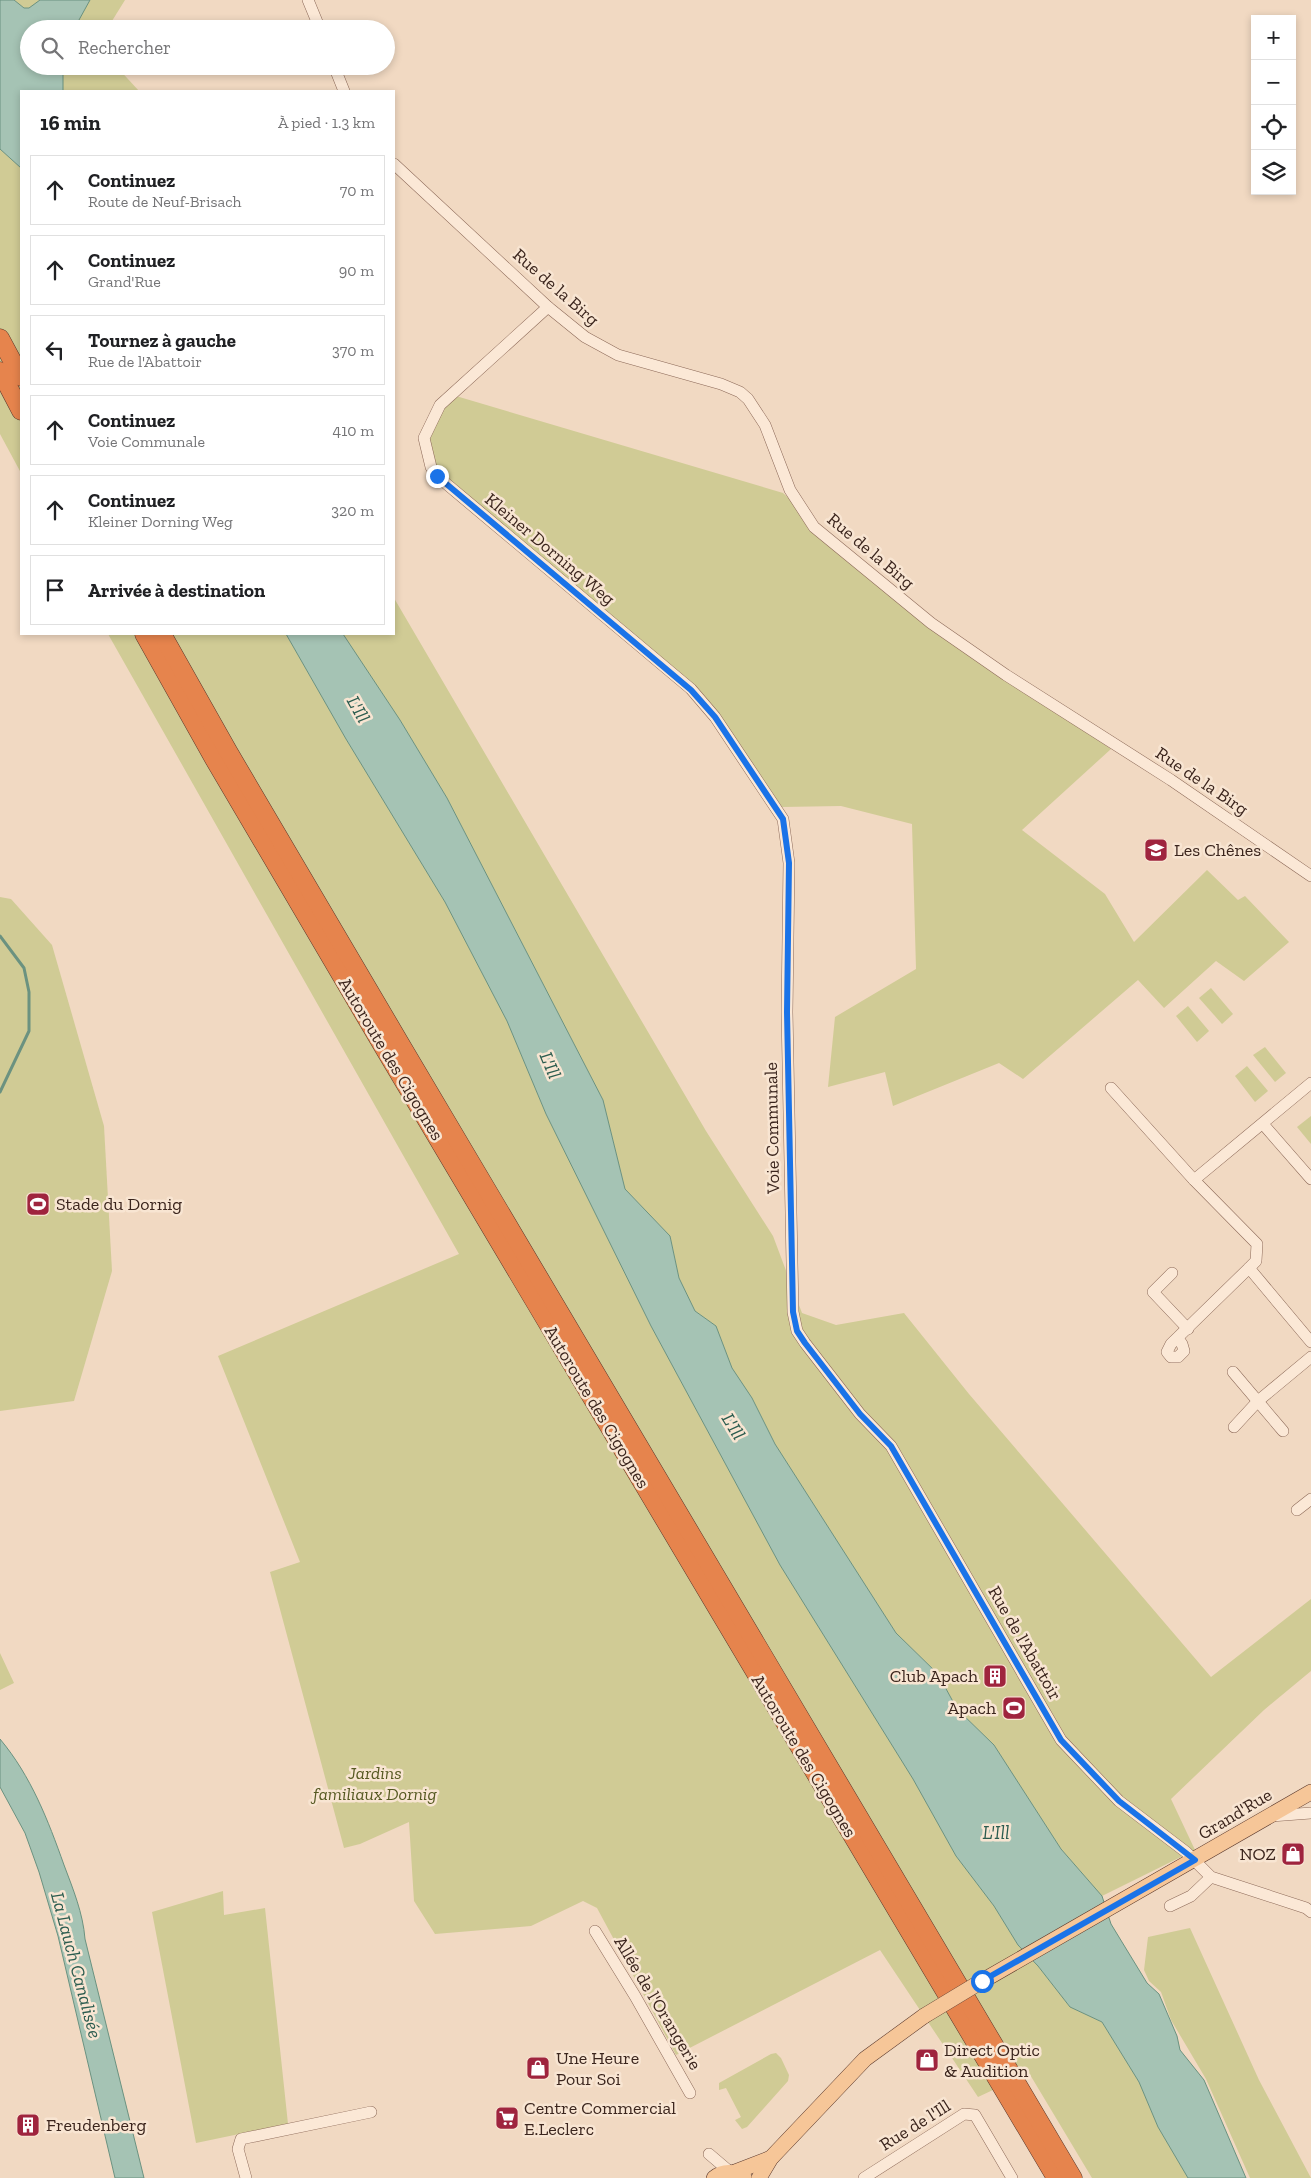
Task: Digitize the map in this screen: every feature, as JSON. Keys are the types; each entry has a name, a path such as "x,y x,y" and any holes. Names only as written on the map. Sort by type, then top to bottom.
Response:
{"highway":[{"path":"0,338 20,375"},
{"path":"0,371 20,409"},
{"name":"Autoroute des Cigognes","path":"145,635 214,759 380,1042 1056,2178"},
{"name":"Autoroute des Cigognes","path":"163,635 395,1035 1073,2178"}],"main road":[{"name":"Grand'Rue","path":"771,2158 865,2059 924,2016 1269,1816 1309,1797"},
{"path":"713,2178 719,2174 736,2174 771,2158"},
{"path":"759,2178 771,2158"}],"street":[{"path":"308,0 316,20"},
{"path":"338,75 344,90"},
{"name":"Rue de la Birg","path":"395,165 548,307 585,338 606,350 720,384 740,392 760,414 798,505 814,528 826,539 953,638 1171,780 1311,876"},
{"name":"Kleiner Dorning Weg","path":"548,307 440,405 424,438 431,467 437,476 691,690 715,717 783,819"},
{"name":"Voie Communale","path":"783,819 789,863 787,1012 793,1312 797,1331 860,1414"},
{"path":"1194,1180 1311,1083"},
{"path":"1111,1088 1194,1180 1257,1244 1256,1261 1178,1338"},
{"path":"1263,1124 1311,1179"},
{"path":"1249,1268 1311,1342"},
{"path":"1172,1272 1153,1292 1188,1329"},
{"path":"1234,1427 1258,1401 1311,1357"},
{"path":"1233,1372 1283,1430"},
{"name":"Rue de l'Abattoir","path":"860,1414 891,1446 1061,1740 1119,1801 1195,1860 1204,1873 1211,1877"},
{"path":"1297,1510 1311,1499"},
{"path":"1269,1816 1311,1813"},
{"path":"1170,1906 1191,1896 1211,1877 1311,1912"},
{"name":"Allée de l'Orangerie","path":"595,1931 635,1996 690,2093"},
{"path":"246,2178 238,2150 241,2139 371,2112"},
{"name":"Rue de l'Ill","path":"864,2178 964,2114 975,2115 1012,2178"},
{"path":"713,2178 709,2154 736,2174"}],"green space":[{"path":"14,0 125,0 113,20 37,20 29,8 24,8"},
{"path":"63,75 124,75 138,90 63,90"},
{"path":"0,149 20,167 20,471 0,434"},
{"path":"456,396 783,493 902,604 1111,749 1022,830 1105,894 1134,942 1207,870 1238,900 1245,896 1289,942 1244,981 1216,961 1164,1008 1138,980 1023,1079 999,1063 893,1106 885,1072 828,1087 835,1017 916,969 912,824 841,806 782,807 686,688 436,473 421,430"},
{"path":"395,600 706,1131 773,1236 802,1313 836,1325 904,1313 969,1394 1211,1677 1311,1599 1311,1671 1264,1710 1171,1799 1195,1850 1102,1896 1061,1849 994,1745 957,1709 938,1674 896,1633 775,1444 752,1398 732,1368 716,1326 695,1311 679,1278 670,1236 625,1189 603,1100 447,798 400,720 344,635 395,635"},
{"name":"Jardins familiaux Dornig","path":"109,635 287,635 346,739 445,902 507,1021 546,1114 651,1326 780,1565 913,1779 956,1856 994,1906 1018,1945 1038,1966 1070,2007 1102,2022 1139,2082 1158,2127 1188,2178 1092,2178 1029,2073 978,2097 880,1950 676,2055 597,1908 583,1901 531,1926 435,1934 414,1901 409,1822 360,1844 344,1848 270,1572 300,1562 218,1356 459,1254"},
{"path":"0,897 11,899 52,945 104,1126 112,1271 74,1401 0,1411"},
{"path":"1211,988 1233,1014 1222,1024 1199,998"},
{"path":"1188,1006 1209,1031 1197,1042 1176,1016"},
{"path":"1265,1047 1286,1073 1275,1082 1253,1055"},
{"path":"1247,1066 1268,1091 1255,1102 1235,1076"},
{"path":"1311,1116 1311,1144 1297,1127"},
{"path":"0,1653 14,1683 0,1690"},
{"path":"223,1891 224,1915 265,1908 288,2124 196,2143 152,1912"},
{"path":"1190,1928 1259,2080 1311,2178 1250,2178 1206,2079 1171,2020 1161,1992 1149,1981 1144,1970 1148,1937"},
{"path":"776,2053 781,2058 789,2075 788,2081 747,2127 742,2129 735,2120 741,2117 726,2088 719,2090 719,2083"}],"water":[{"path":"0,0 14,0 24,8 29,8 40,0 90,0 79,20 20,20 20,75 63,75 63,90 20,90 20,167 0,149"},
{"name":"L'Ill","path":"287,635 344,635 400,720 447,798 603,1100 625,1189 670,1236 679,1278 695,1311 716,1326 732,1368 752,1398 775,1444 896,1633 938,1674 957,1709 994,1745 1061,1849 1102,1896 1111,1924 1147,1983 1159,1994 1177,2036 1180,2050 1204,2080 1246,2178 1188,2178 1158,2127 1139,2082 1102,2022 1070,2007 1038,1966 1018,1945 994,1906 956,1856 913,1779 780,1565 651,1326 546,1114 507,1021 445,902 346,739"},
{"name":"La Lauch Canalisée","path":"0,1739 21,1768 38,1799 77,1901 144,2178 115,2178 58,1936 25,1833 0,1787"}],"waterway":[{"path":"0,936 24,968 29,992 29,1031 0,1092"}],"place":[{"name":"Les Chênes","path":"1156,850"},
{"name":"Stade du Dornig","path":"38,1204"},
{"name":"Club Apach","path":"995,1676"},
{"name":"Apach","path":"1014,1708"},
{"name":"NOZ","path":"1293,1854"},
{"name":"Direct Optic & Audition","path":"927,2060"},
{"name":"Une Heure Pour Soi","path":"538,2068"},
{"name":"Centre Commercial E.Leclerc","path":"507,2118"},
{"name":"Freudenberg","path":"28,2125"}],"route":[{"path":"437,476 691,690 715,717 783,819 789,863 787,1012 793,1312 797,1331 860,1414 891,1446 1061,1740 1119,1801 1195,1860 982,1981"}]}
